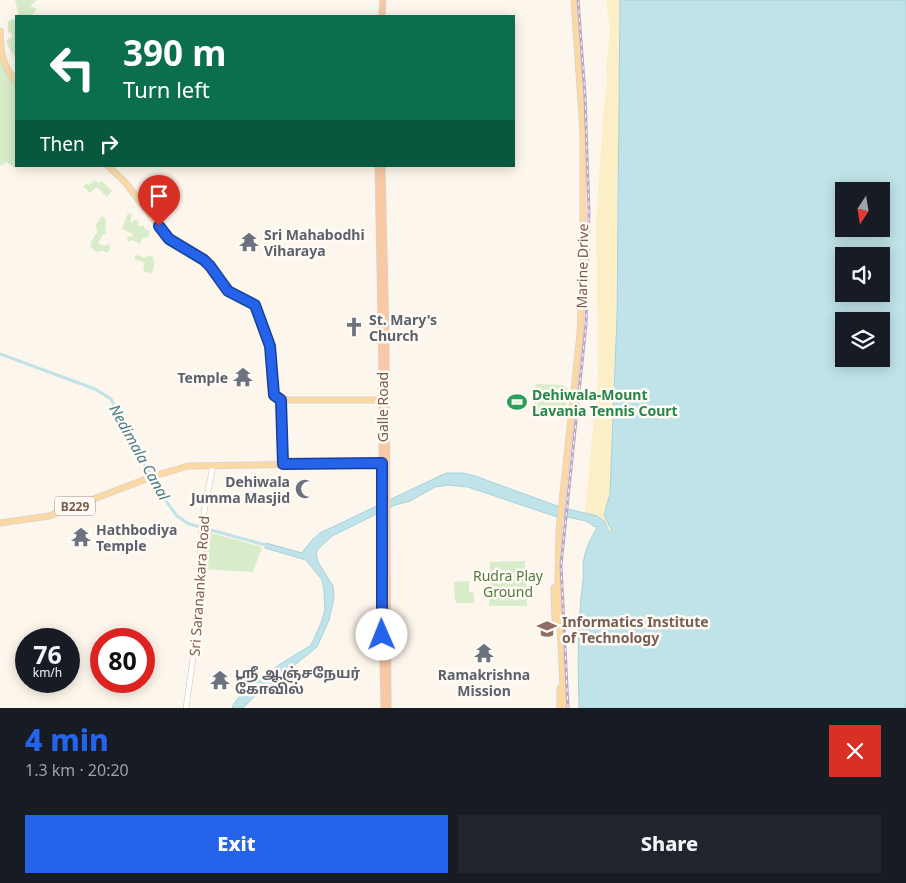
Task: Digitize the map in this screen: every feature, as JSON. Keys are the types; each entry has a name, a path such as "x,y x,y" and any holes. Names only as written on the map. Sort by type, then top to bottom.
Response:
{"highway":[{"path":"383,15 384,0"},
{"name":"Galle Road","path":"378,167 384,462"},
{"name":"Galle Road","path":"382,167 386,338 384,708"},
{"name":"Galle Road","path":"384,515 388,708"}],"main road":[{"name":"Marine Drive","path":"564,708 558,580 559,531 582,299 583,132 574,0"},
{"path":"0,31 2,57 8,71 15,80"},
{"path":"109,167 125,182 169,239 204,260 228,291 255,305 270,346 274,395 281,400 382,400"},
{"path":"281,400 283,464"},
{"name":"B229","path":"0,523 49,516 154,476 179,468 197,465 384,462"},
{"name":"Sri Saranankara Road","path":"186,708 197,630 202,523 213,465"},
{"name":"Marine Drive","path":"559,531 556,537 554,579 560,675 560,708"}],"green space":[{"path":"15,0 37,0 30,6 37,9 32,15 19,15"},
{"path":"15,19 15,56 6,41 12,37 12,34 8,31 8,22"},
{"path":"0,57 15,80 15,168 7,162 0,166"},
{"path":"94,180 99,183 101,181 112,191 107,197 97,187 90,193 83,186 89,185"},
{"path":"128,213 132,214 130,222 133,223 133,220 139,221 138,226 144,226 150,232 147,238 143,238 139,245 132,240 128,242 128,236 132,237 133,234 122,229"},
{"path":"102,216 106,220 105,230 107,232 101,237 98,244 105,246 109,243 110,249 107,253 101,250 99,252 95,251 90,246 98,231 95,226"},
{"path":"135,255 144,258 149,255 153,257 155,262 152,273 145,272 143,269 145,262 135,260"},
{"path":"536,384 563,385 569,390 565,415 533,413"},
{"name":"Dehiwala-Mount Lavania Tennis Court","path":"511,393 525,395 524,411 509,408"},
{"path":"204,531 262,547 253,572 202,569"},
{"name":"Rudra Play Ground","path":"525,561 527,606 489,606 490,562"},
{"path":"469,581 469,592 474,593 474,603 457,603 455,600 454,582"}],"sand":[{"path":"606,0 620,0 616,320 610,494 604,515 612,529 611,532 602,519 585,513 598,375 596,222 610,31"}],"water":[{"path":"620,0 906,0 906,708 579,708 578,644 583,565 586,550 598,526 595,527 586,521 558,515 557,517 468,487 448,485 435,487 410,501 395,505 332,536 318,549 316,553 318,562 333,586 334,598 329,620 317,647 259,692 243,708 232,708 244,691 255,682 310,646 325,610 322,580 306,560 265,548 266,543 302,553 320,533 446,473 463,473 475,476 560,507 597,516 605,522 609,532 612,531 604,515 610,494 617,316"}],"waterway":[{"name":"Nedimala Canal","path":"0,354 95,389 111,399 158,490 177,516 189,524 269,546"}],"railway":[{"path":"568,708 561,565 586,324 589,212 585,95 578,0"}],"place":[{"name":"Sri Mahabodhi Viharaya","path":"249,242"},
{"name":"St. Mary's Church","path":"354,327"},
{"name":"Temple","path":"243,377"},
{"name":"Dehiwala-Mount Lavania Tennis Court","path":"517,402"},
{"name":"Dehiwala Jumma Masjid","path":"305,489"},
{"name":"Hathbodiya Temple","path":"81,537"},
{"name":"Informatics Institute of Technology","path":"547,629"},
{"name":"Ramakrishna Mission","path":"484,653"},
{"name":"ஸ்ரீ ஆஞ்சநேயர் கோவில்","path":"220,680"}],"route":[{"path":"159,226 169,239 204,260 228,291 249,300 255,305 270,346 274,395 281,400 283,464 382,463 382,635"}]}
